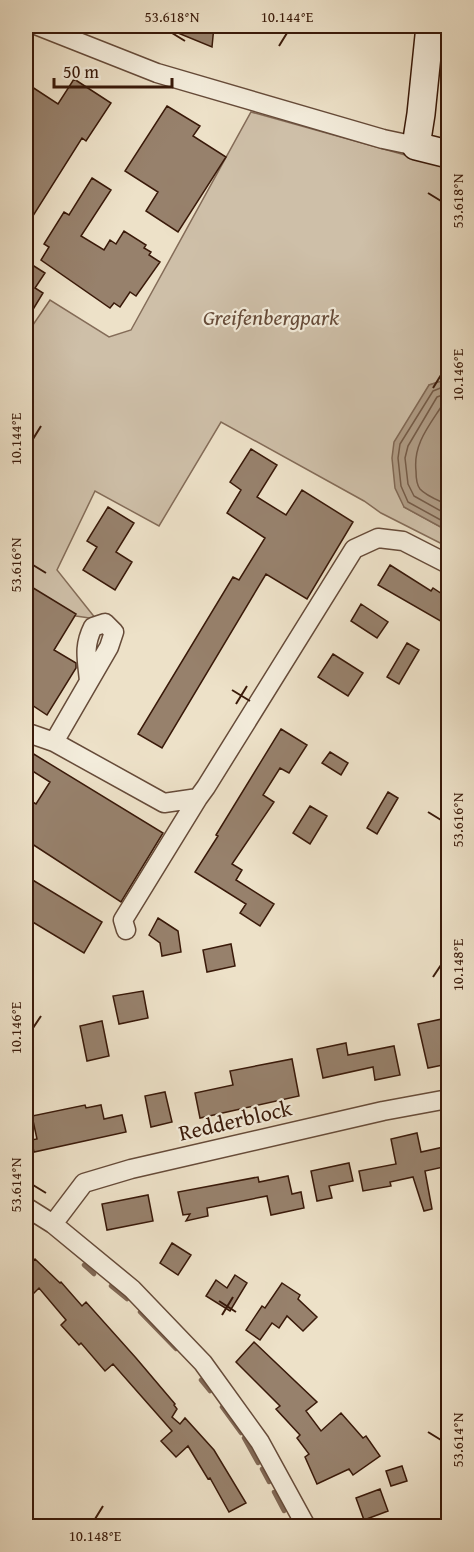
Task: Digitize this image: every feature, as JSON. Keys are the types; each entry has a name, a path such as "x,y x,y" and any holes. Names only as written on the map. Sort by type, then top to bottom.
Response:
{"street":[{"path":"38,26 157,74 372,136 448,154"},
{"path":"416,146 430,26"},
{"path":"126,930 123,920 354,549 378,538 403,541 448,564"},
{"path":"54,742 89,681"},
{"path":"26,734 54,742 164,803 198,798"},
{"name":"Redderblock","path":"53,1224 84,1183 131,1169 383,1111 448,1099"},
{"path":"26,1207 53,1224 132,1288 202,1363 260,1442 306,1527"}],"green space":[{"name":"Greifenbergpark","path":"251,112 448,167 448,379 429,385 404,507 448,531 448,547 381,513 364,501 221,422 159,526 95,491 57,570 96,619 76,616 26,585 26,335 50,300 109,337 131,330"}],"water":[{"path":"448,379 448,531 404,507 395,488 392,458 394,442 429,385"}],"building":[{"path":"161,26 214,26 212,47"},
{"path":"74,79 111,103 86,141 82,138 26,227 26,83 58,104"},
{"path":"167,106 200,126 193,136 226,157 178,232 146,211 158,192 125,171"},
{"path":"92,178 111,190 81,236 104,250 110,240 116,244 124,231 146,245 144,248 151,252 149,255 160,262 136,296 130,292 120,307 114,303 110,308 41,260 49,247 44,244 64,212 69,215"},
{"path":"26,261 45,273 35,288 43,293 26,321"},
{"path":"251,449 277,465 257,497 286,515 302,490 353,522 307,599 266,574 162,748 138,734 233,577 239,580 265,538 227,513 241,490 230,482"},
{"path":"108,507 134,523 116,552 132,562 115,590 83,570 97,547 87,541"},
{"path":"390,565 431,591 433,588 448,598 448,616 444,623 378,585"},
{"path":"30,586 76,614 54,650 76,663 76,668 47,715 26,701 26,593"},
{"path":"361,604 388,622 377,638 351,621"},
{"path":"407,643 419,650 399,684 387,677"},
{"path":"333,654 363,673 348,696 318,677"},
{"path":"281,729 307,745 289,773 280,768 263,795 274,802 232,864 242,870 236,880 274,904 260,926 240,913 246,904 195,872"},
{"path":"330,752 348,763 341,775 322,763"},
{"path":"32,753 163,833 121,902 26,840 26,798 36,804 50,782 26,767"},
{"path":"388,792 398,798 377,834 367,828"},
{"path":"310,806 327,816 310,844 293,833"},
{"path":"26,876 102,922 84,953 26,918"},
{"path":"158,918 178,931 181,952 162,956 160,943 149,935"},
{"path":"231,944 235,966 207,972 203,950"},
{"path":"143,991 148,1018 119,1024 113,996"},
{"path":"442,1019 448,1048 448,1064 428,1068 418,1024"},
{"path":"102,1021 109,1056 87,1061 80,1026"},
{"path":"346,1043 348,1055 394,1046 400,1075 375,1080 373,1067 323,1078 317,1049"},
{"path":"292,1059 299,1096 200,1118 195,1093 233,1085 230,1071"},
{"path":"165,1092 172,1122 151,1127 145,1096"},
{"path":"85,1105 86,1108 101,1105 104,1119 122,1115 126,1132 34,1152 31,1140 37,1139 32,1116"},
{"path":"417,1133 421,1152 448,1146 448,1166 425,1171 432,1209 424,1211 413,1177 390,1182 391,1186 363,1191 359,1171 396,1164 391,1139"},
{"path":"349,1163 353,1181 329,1186 332,1198 317,1201 311,1171"},
{"path":"288,1176 292,1194 301,1192 304,1208 271,1215 267,1196 207,1208 208,1216 186,1221 190,1214 183,1215 178,1192 258,1177 259,1182"},
{"path":"148,1195 153,1221 107,1230 102,1204"},
{"path":"172,1243 191,1255 178,1275 160,1263"},
{"path":"35,1259 61,1282 82,1306 86,1302 136,1358 175,1404 177,1409 172,1417 180,1424 185,1418 214,1450 246,1503 229,1512 210,1478 208,1479 188,1446 176,1457 161,1441 172,1431 113,1364 105,1371 81,1343 79,1345 61,1325 66,1320 39,1288 26,1301 26,1269"},
{"path":"235,1275 247,1283 230,1311 206,1296 216,1280 227,1288"},
{"path":"282,1283 300,1295 298,1299 317,1317 303,1331 287,1316 279,1328 272,1323 260,1340 246,1330 262,1306 265,1308"},
{"path":"254,1342 317,1402 306,1411 321,1431 341,1413 363,1438 366,1436 380,1456 353,1475 349,1469 317,1484 305,1457 309,1454 297,1438 300,1435 276,1409 280,1406 236,1362"},
{"path":"402,1466 407,1481 391,1486 386,1471"},
{"path":"380,1489 388,1511 364,1520 356,1498"}],"waterway":[{"path":"84,1265 94,1274"},
{"path":"111,1286 127,1299"},
{"path":"140,1312 176,1349"},
{"path":"201,1380 210,1391"},
{"path":"222,1407 241,1433"},
{"path":"244,1438 258,1463"},
{"path":"262,1469 269,1482"},
{"path":"274,1492 284,1511"},
{"path":"289,1522 291,1526"}]}
